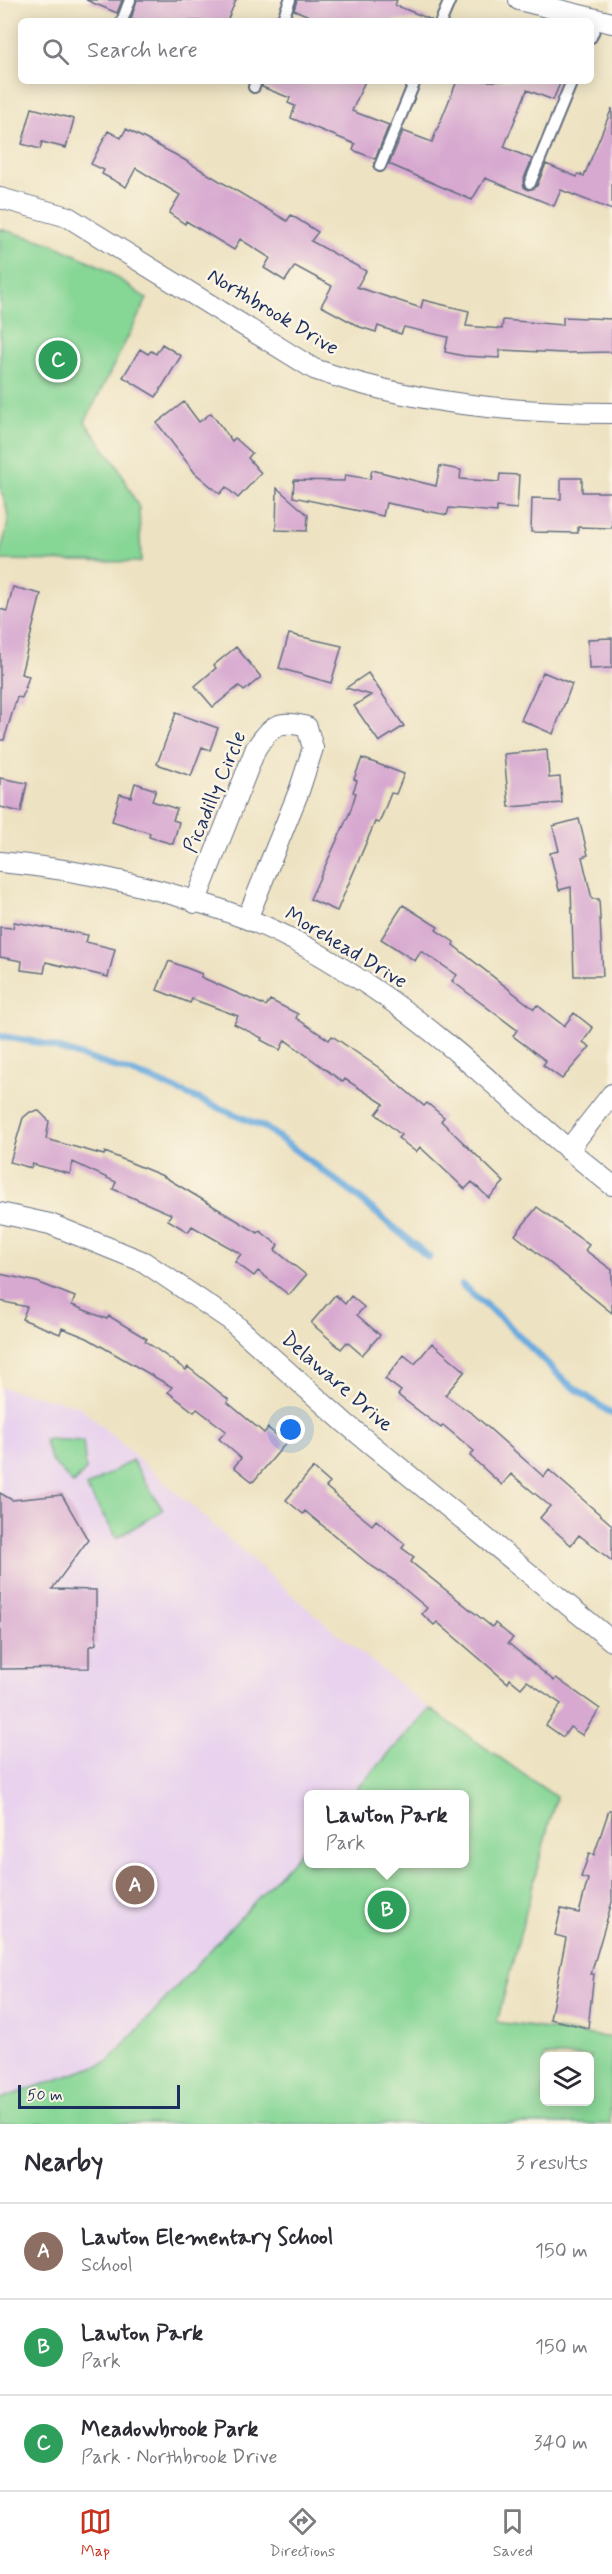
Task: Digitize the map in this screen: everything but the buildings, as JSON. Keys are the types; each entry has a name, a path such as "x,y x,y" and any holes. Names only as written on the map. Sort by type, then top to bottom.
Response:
{"street":[{"path":"519,0 573,18"},
{"name":"Northbrook Drive","path":"0,198 68,217 314,369 393,393 455,405 541,413 612,413"},
{"name":"Picadilly Circle","path":"195,903 255,748 269,729 288,721 307,727 313,748 299,791 247,919"},
{"name":"Morehead Drive","path":"0,862 106,878 247,919 302,944 375,990 428,1029 612,1185"},
{"path":"568,1150 612,1094"},
{"name":"Delaware Drive","path":"0,1213 50,1224 144,1262 230,1320 345,1424 612,1641"}],"lane":[{"path":"123,18 130,0"},
{"path":"283,18 290,0"},
{"path":"442,18 450,0"},
{"path":"380,166 415,84"},
{"path":"530,183 571,84"}],"shaded area":[{"path":"0,1387 79,1406 309,1610 430,1709 356,1790 304,1790 304,1847 108,2062 0,2099"}],"green space":[{"path":"0,229 50,243 102,267 147,299 85,422 118,467 139,508 141,562 0,560 8,517 0,489"},
{"path":"44,1439 83,1441 86,1470 73,1484 51,1460"},
{"path":"132,1460 163,1510 117,1538 86,1487"},
{"path":"430,1709 556,1797 497,2022 612,2038 610,2124 0,2124 0,2099 108,2062 304,1847 304,1868 469,1868 469,1790 356,1790"}],"waterway":[{"path":"0,1036 41,1043 151,1079 266,1128 354,1194 429,1257"},
{"path":"462,1285 503,1320 566,1382 612,1414"}],"place":[{"name":"Meadowbrook Park","path":"58,360"},
{"name":"Lawton Elementary School","path":"135,1885"},
{"name":"Lawton Park","path":"387,1910"}]}
